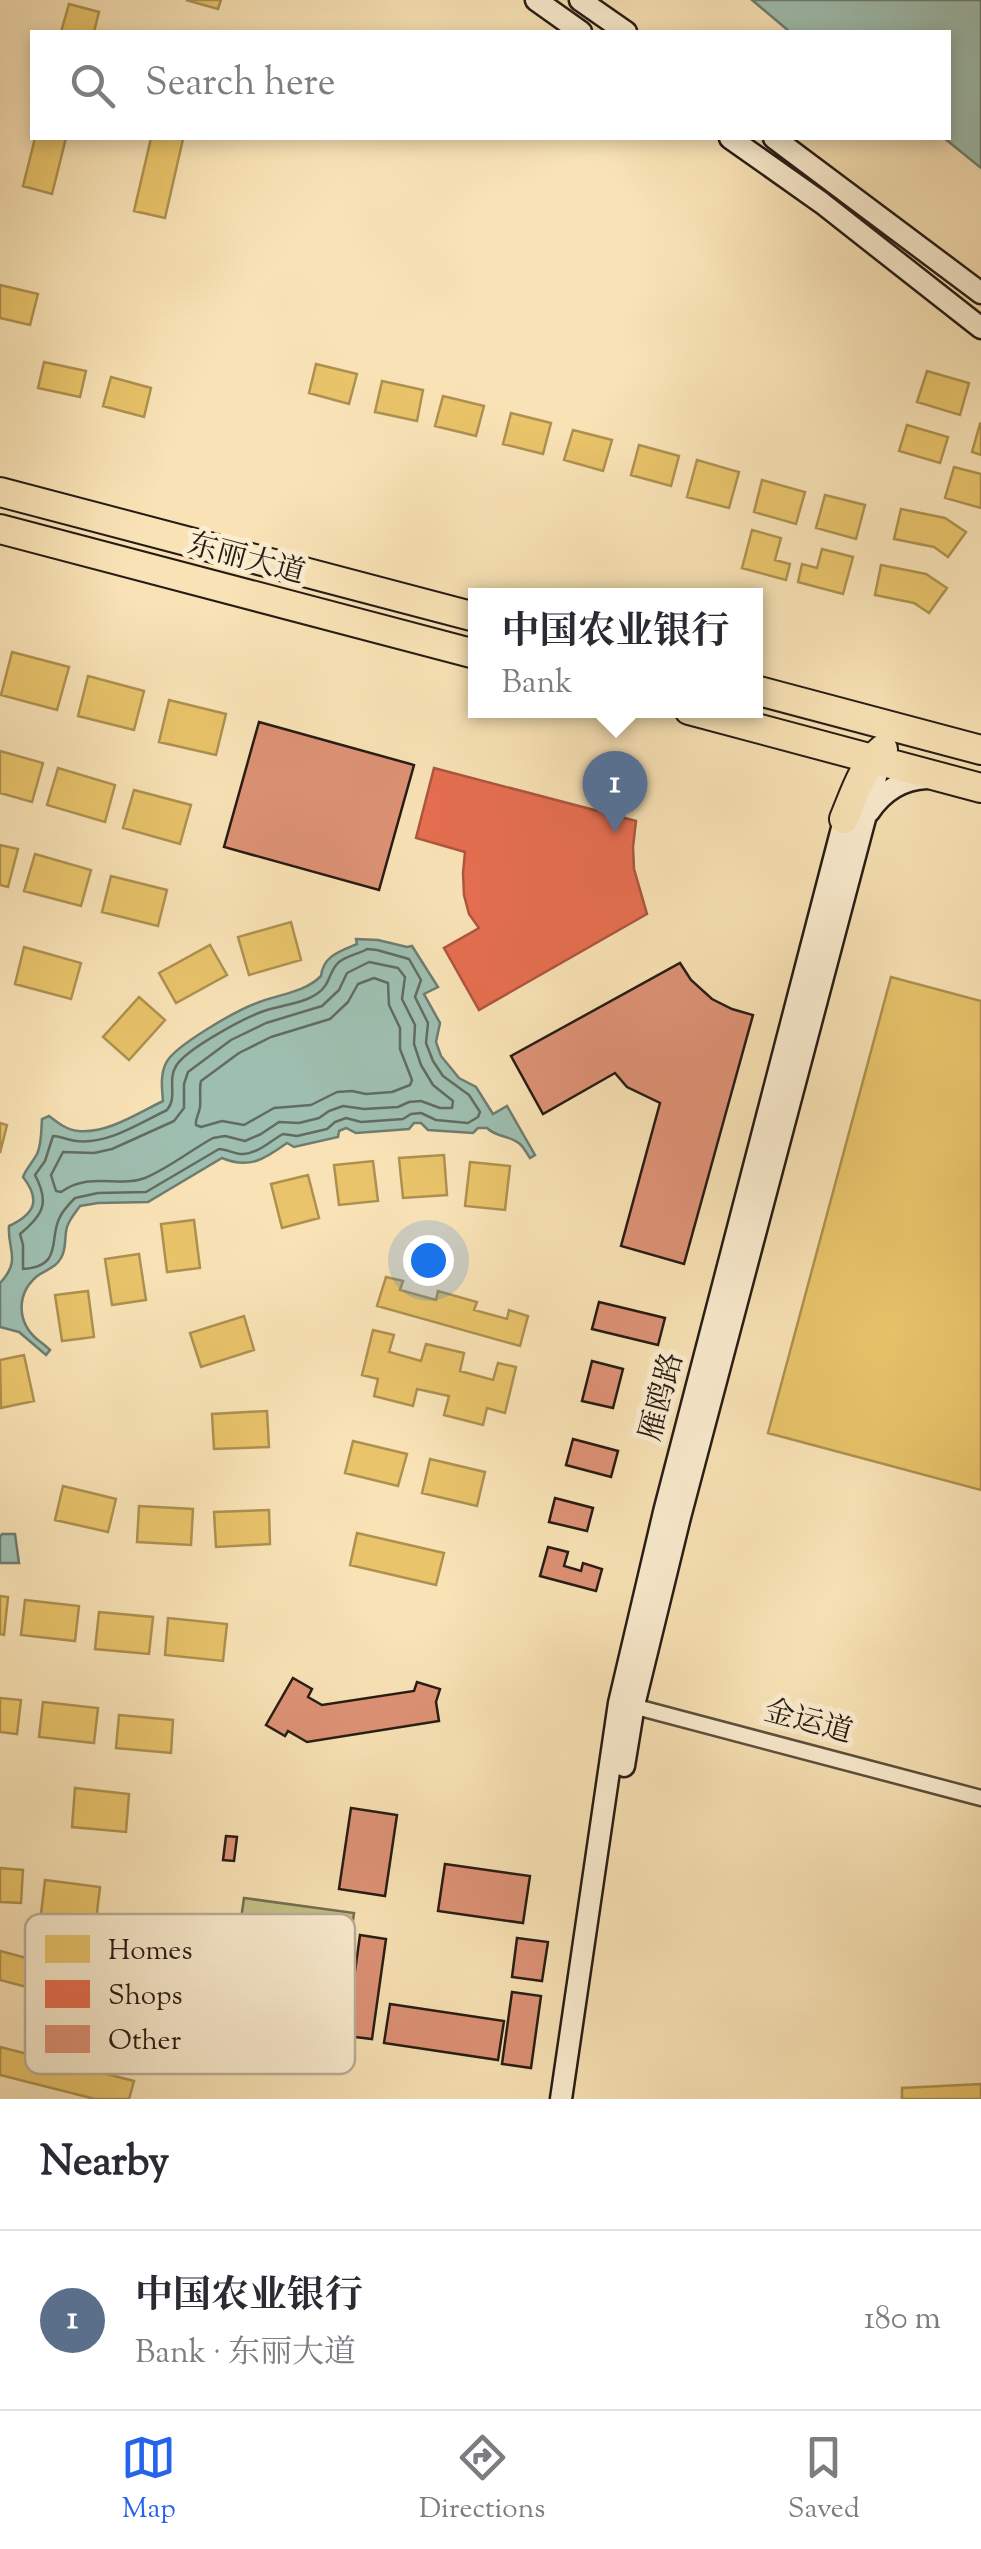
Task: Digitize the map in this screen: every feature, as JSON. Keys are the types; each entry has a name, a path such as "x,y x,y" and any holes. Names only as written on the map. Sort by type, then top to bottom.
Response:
{"highway":[{"name":"东丽大道","path":"0,492 468,615"},
{"name":"东丽大道","path":"0,529 468,652"},
{"path":"763,694 946,778 981,788"},
{"path":"733,718 876,744 967,746"},
{"path":"854,821 876,744"}],"street":[{"path":"536,0 578,30"},
{"path":"580,0 623,30"},
{"path":"733,140 822,203 981,328"},
{"path":"777,140 981,293"},
{"path":"911,273 926,250"},
{"path":"854,821 895,786 918,778 946,778"},
{"name":"雁鸥路","path":"561,2099 627,1704 664,1512 854,821"},
{"name":"雁鸥路","path":"572,2099 627,1704"},
{"name":"金运道","path":"627,1704 981,1798"}],"shaded area":[{"path":"244,1898 354,1913 354,1914 242,1914"}],"water":[{"path":"752,0 981,0 981,168 946,140 951,140 951,30 788,30"},
{"path":"356,939 412,946 438,987 424,994 440,1023 436,1042 441,1056 459,1078 476,1087 493,1114 507,1106 535,1155 530,1158 517,1142 487,1128 478,1128 473,1133 428,1130 421,1123 414,1123 409,1129 356,1133 346,1128 339,1131 338,1137 294,1147 287,1143 265,1158 249,1162 222,1158 148,1202 80,1206 68,1224 61,1258 29,1284 22,1300 26,1326 50,1350 46,1355 19,1332 0,1327 0,1283 12,1261 9,1226 25,1217 32,1206 32,1193 23,1177 39,1150 42,1119 49,1116 70,1129 89,1131 122,1122 163,1101 164,1068 181,1047 248,1007 314,982 329,959 357,944"},
{"path":"2,1534 15,1534 19,1563 0,1563"}],"building: Homes":[{"path":"186,0 221,0 218,9"},
{"path":"69,4 99,12 94,30 62,30"},
{"path":"34,140 66,140 52,194 23,186"},
{"path":"151,140 183,140 165,218 134,211"},
{"path":"0,285 38,294 30,325 0,318"},
{"path":"44,362 86,371 80,397 38,388"},
{"path":"316,364 357,374 349,404 309,393"},
{"path":"927,371 969,383 960,415 917,402"},
{"path":"111,377 151,388 144,417 103,406"},
{"path":"382,381 423,390 417,421 375,412"},
{"path":"443,396 484,406 476,436 435,426"},
{"path":"511,413 551,423 543,454 503,444"},
{"path":"907,425 948,437 940,463 899,451"},
{"path":"981,425 981,455 972,452"},
{"path":"573,430 612,440 603,471 564,460"},
{"path":"639,445 679,456 671,486 631,475"},
{"path":"697,460 739,472 729,508 687,497"},
{"path":"954,467 981,474 981,508 945,498"},
{"path":"762,480 805,492 796,524 754,512"},
{"path":"825,495 865,505 856,539 816,528"},
{"path":"901,509 945,518 966,532 948,557 934,547 894,539"},
{"path":"752,530 781,538 775,560 790,564 786,580 742,568"},
{"path":"822,549 853,557 843,594 798,582 802,564 817,568"},
{"path":"881,565 926,574 947,588 929,613 914,603 875,595"},
{"path":"12,652 69,667 57,710 1,695"},
{"path":"88,676 144,691 134,730 78,716"},
{"path":"169,700 226,714 216,755 159,742"},
{"path":"0,751 43,763 32,802 0,793"},
{"path":"58,768 115,785 105,822 47,805"},
{"path":"134,790 191,805 180,844 123,828"},
{"path":"0,845 18,849 8,887 0,885"},
{"path":"35,854 91,870 81,906 24,891"},
{"path":"111,876 167,890 158,926 102,912"},
{"path":"291,922 301,960 249,975 238,937"},
{"path":"210,945 227,975 176,1003 159,973"},
{"path":"24,947 81,963 71,999 15,984"},
{"path":"891,977 981,1001 981,1490 768,1433"},
{"path":"139,997 165,1020 129,1060 103,1037"},
{"path":"0,1123 7,1125 0,1153"},
{"path":"444,1155 447,1195 403,1198 399,1158"},
{"path":"373,1161 378,1201 339,1205 334,1165"},
{"path":"470,1162 510,1166 505,1210 465,1206"},
{"path":"308,1175 319,1218 282,1228 271,1184"},
{"path":"194,1220 200,1268 167,1272 161,1224"},
{"path":"139,1254 146,1300 112,1305 105,1259"},
{"path":"386,1277 403,1281 400,1290 436,1300 438,1291 477,1302 474,1310 507,1319 509,1310 528,1316 520,1346 377,1306"},
{"path":"88,1291 94,1337 62,1341 55,1295"},
{"path":"244,1316 254,1350 201,1367 190,1333"},
{"path":"373,1330 394,1335 389,1352 421,1361 426,1344 464,1353 460,1371 493,1380 498,1363 516,1367 505,1413 487,1408 483,1425 444,1415 449,1396 417,1389 413,1406 374,1396 378,1379 362,1375"},
{"path":"24,1355 34,1401 1,1408 0,1360"},
{"path":"267,1411 269,1447 214,1449 212,1414"},
{"path":"353,1441 407,1454 398,1486 345,1473"},
{"path":"430,1459 485,1472 477,1506 422,1493"},
{"path":"63,1486 116,1499 108,1532 55,1520"},
{"path":"139,1506 193,1509 191,1545 137,1542"},
{"path":"269,1510 270,1544 216,1547 214,1512"},
{"path":"357,1533 444,1553 436,1585 350,1565"},
{"path":"0,1596 8,1597 4,1635 0,1634"},
{"path":"25,1600 79,1606 75,1641 21,1635"},
{"path":"99,1612 153,1617 149,1654 95,1649"},
{"path":"168,1618 227,1624 223,1661 165,1655"},
{"path":"0,1698 21,1700 17,1734 0,1732"},
{"path":"43,1702 98,1708 94,1743 39,1737"},
{"path":"119,1715 173,1720 171,1753 116,1748"},
{"path":"75,1788 129,1794 126,1832 72,1827"},
{"path":"0,1868 23,1870 21,1903 0,1902"},
{"path":"45,1880 100,1887 97,1914 41,1914"},
{"path":"0,1951 25,1958 25,1987 0,1980"},
{"path":"0,2047 25,2053 25,2074 106,2074 134,2081 129,2099 95,2099 0,2075"},
{"path":"981,2084 981,2099 902,2099 902,2088"}],"building: Shops":[{"path":"434,768 636,821 634,869 647,914 479,1010 444,948 479,928 469,914 464,895 465,852 416,838"}],"building: Other":[{"path":"259,722 414,765 379,890 224,847"},
{"path":"680,963 691,980 712,999 753,1015 684,1264 621,1246 660,1103 627,1087 615,1073 543,1114 511,1056"},
{"path":"599,1302 665,1318 658,1345 592,1329"},
{"path":"592,1361 623,1369 613,1408 582,1401"},
{"path":"573,1439 618,1451 611,1477 566,1465"},
{"path":"555,1498 593,1508 587,1531 549,1522"},
{"path":"548,1547 568,1552 564,1566 581,1571 583,1563 602,1569 596,1591 540,1576"},
{"path":"293,1678 312,1689 308,1697 322,1705 414,1691 417,1682 440,1689 436,1702 439,1721 307,1742 288,1731 285,1736 266,1725"},
{"path":"351,1808 397,1815 385,1896 339,1889"},
{"path":"226,1836 237,1837 234,1861 223,1860"},
{"path":"445,1864 530,1876 523,1923 438,1911"},
{"path":"360,1935 386,1939 372,2039 355,2037 355,1971"},
{"path":"517,1938 548,1942 542,1981 512,1977"},
{"path":"512,1992 541,1996 531,2068 502,2064"},
{"path":"390,2004 504,2021 498,2060 384,2043"}],"place":[{"name":"中国农业银行","path":"615,833"}]}
